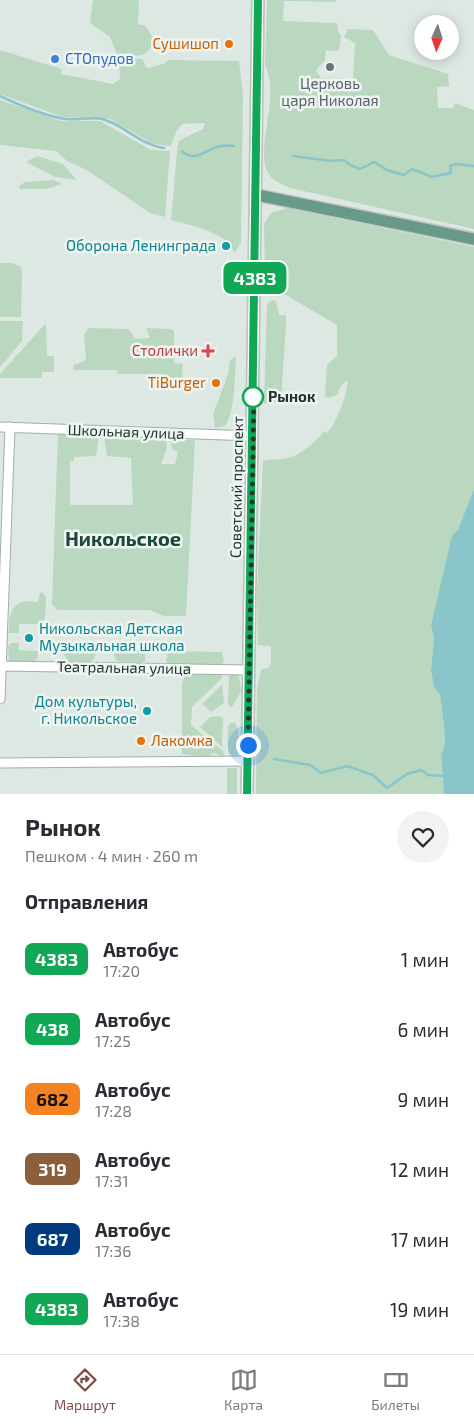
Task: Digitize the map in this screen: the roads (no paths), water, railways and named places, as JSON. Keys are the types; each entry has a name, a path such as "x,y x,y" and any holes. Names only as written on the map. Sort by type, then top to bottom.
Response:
{"main road":[{"name":"Советский проспект","path":"247,794 257,195 258,0"},
{"path":"257,195 391,220 474,239"}],"street":[{"name":"Школьная улица","path":"0,427 253,436"},
{"path":"0,699 10,427"},
{"name":"Театральная улица","path":"1,665 249,670"},
{"path":"0,763 248,761"}],"water":[{"path":"474,489 474,794 444,794 441,755 445,743 444,726 440,695 434,687 431,671 434,638 431,625 452,535 458,530"}],"waterway":[{"path":"0,96 32,110 58,118 103,119 148,144 164,148"},
{"path":"182,151 187,155 196,156 216,147 234,146"},
{"path":"293,156 332,161 344,160 360,169 374,162 387,170 404,175 412,169 432,177 451,173 450,166 455,164 474,166"},
{"path":"274,759 310,765 321,773 347,766 373,775 387,788 407,774 421,770 428,775 443,776"}],"place":[{"name":"Сушишоп","path":"229,44"},
{"name":"СТОпудов","path":"55,59"},
{"name":"Церковь царя Николая","path":"330,67"},
{"name":"Оборона Ленинграда","path":"226,246"},
{"name":"Столички","path":"208,351"},
{"name":"TiBurger","path":"216,383"},
{"name":"Рынок","path":"253,397"},
{"name":"Никольская Детская Музыкальная школа","path":"29,638"},
{"name":"Дом культуры, г. Никольское","path":"147,711"},
{"name":"Лакомка","path":"141,741"}],"district":[{"name":"Никольское","path":"123,539"}]}
